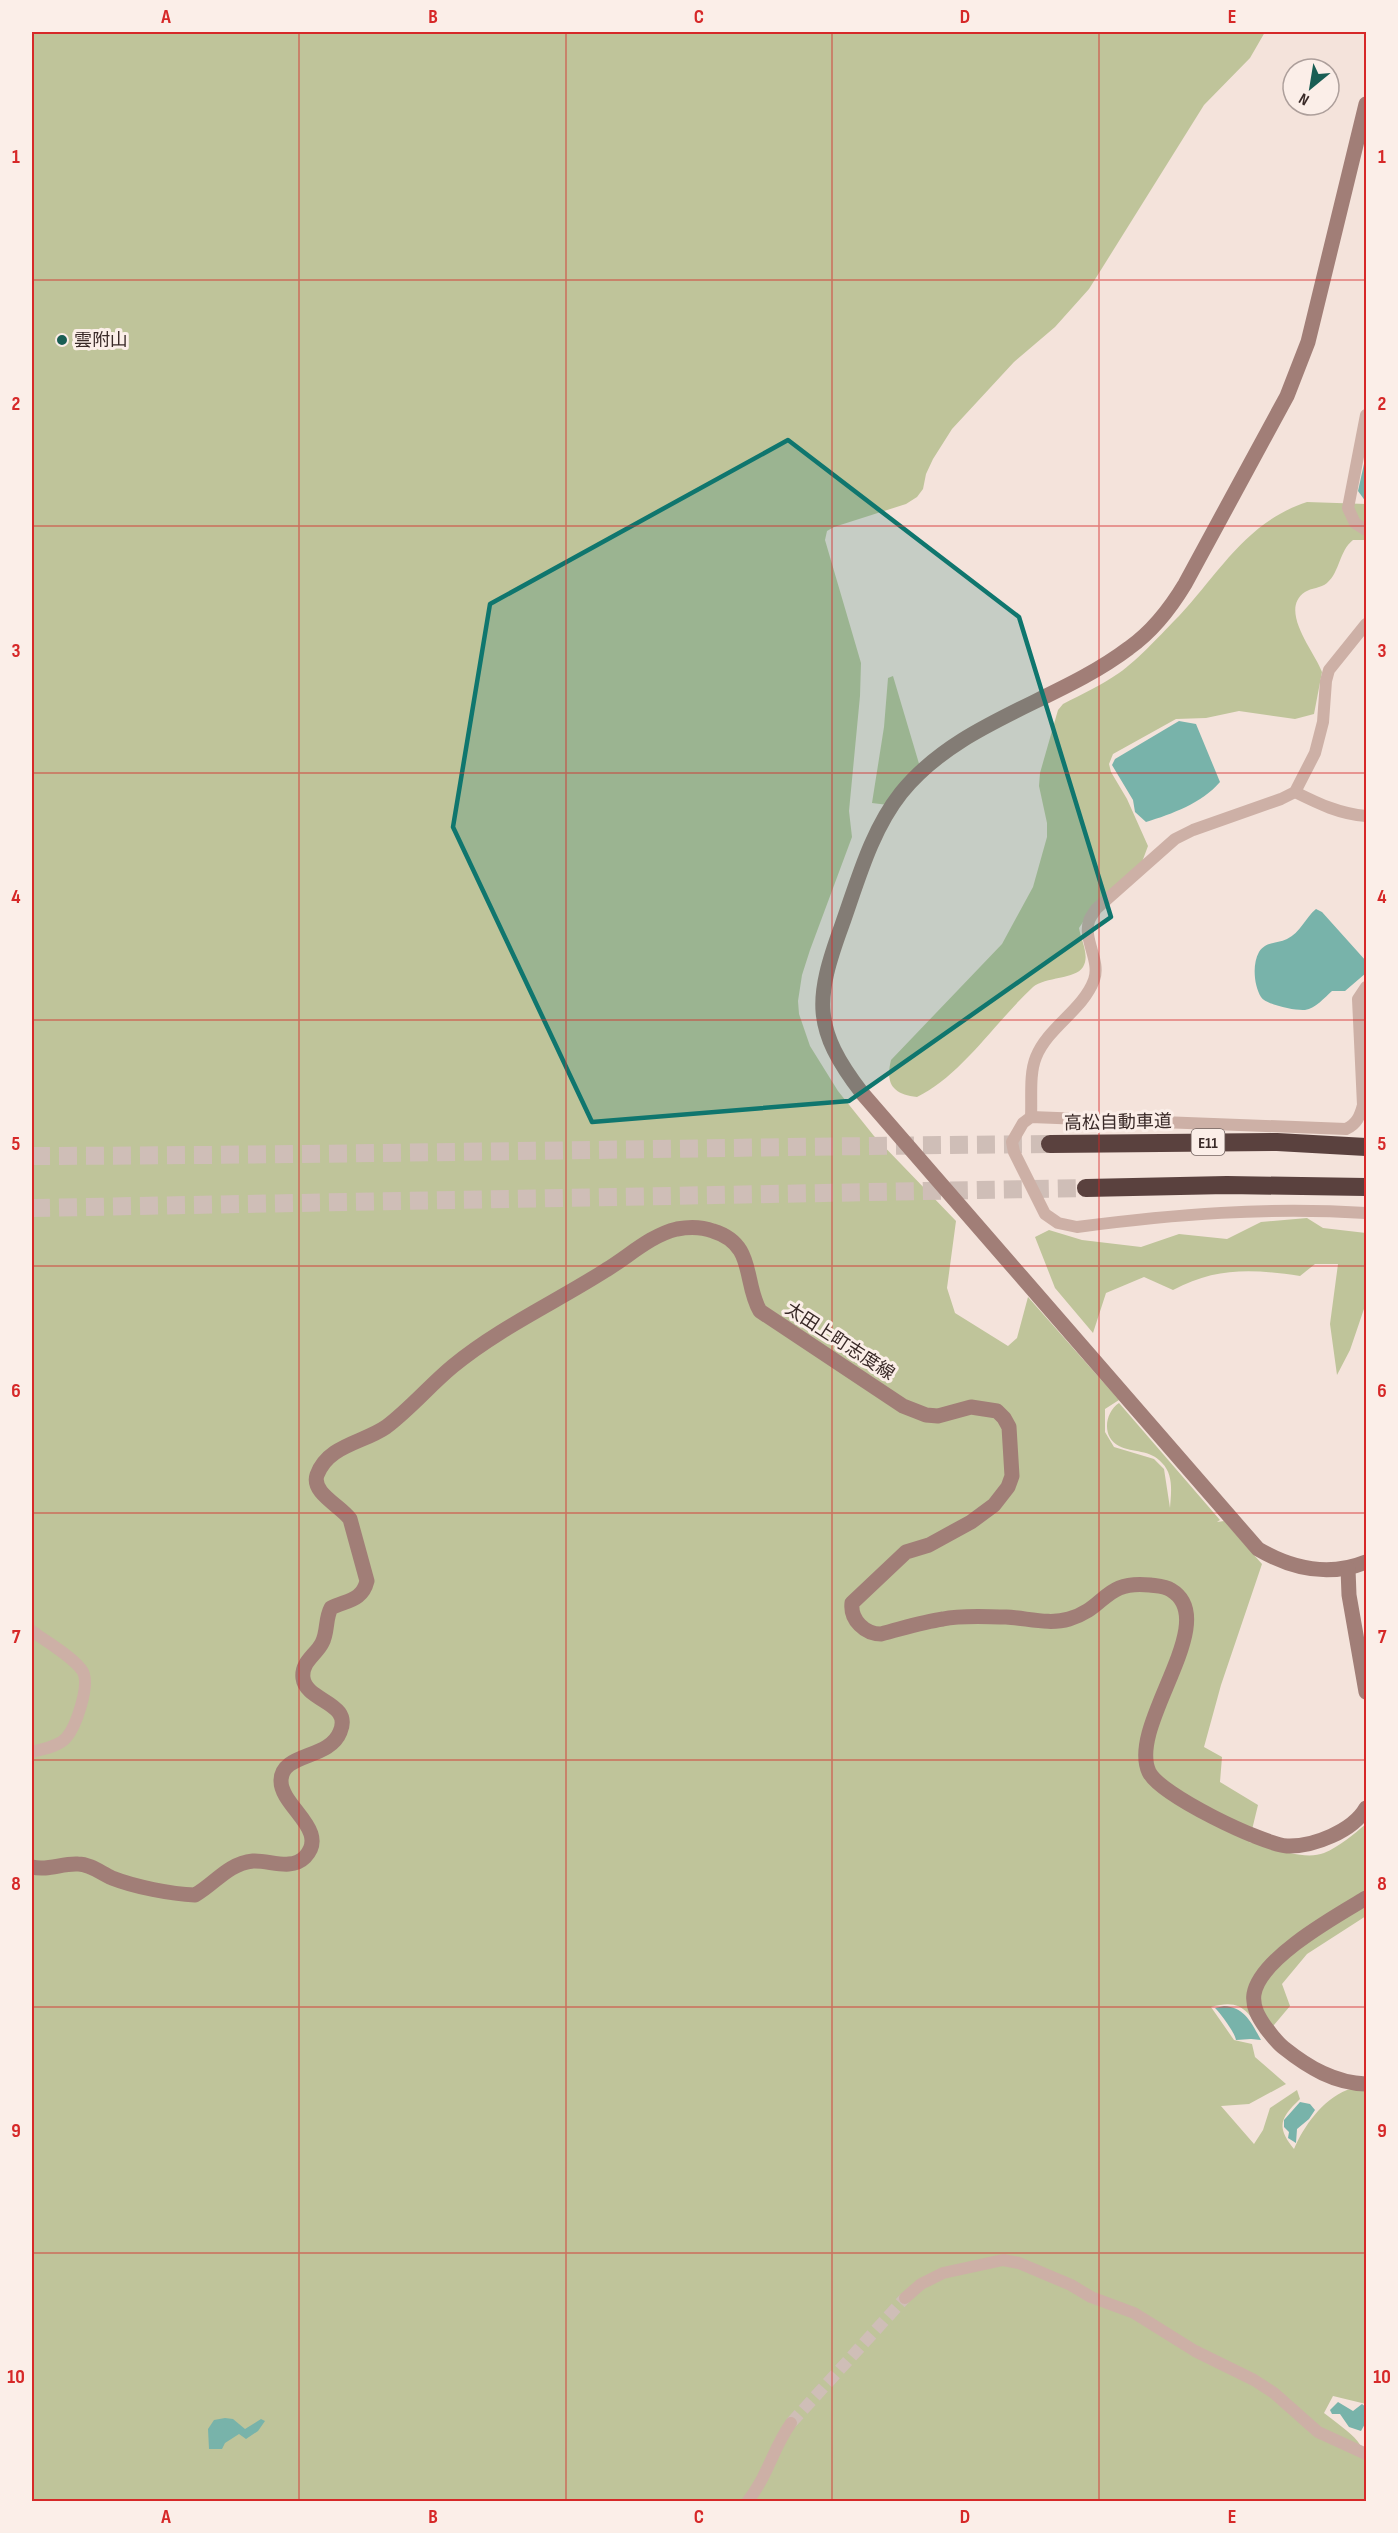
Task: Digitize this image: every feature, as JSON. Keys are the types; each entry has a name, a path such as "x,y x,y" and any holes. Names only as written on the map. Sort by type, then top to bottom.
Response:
{"highway":[{"name":"高松自動車道","path":"1050,1144 1277,1142 1366,1147"},
{"path":"1086,1188 1227,1185 1366,1187"}],"main road":[{"path":"1366,104 1308,342 1298,370 1287,396 1185,584 1169,610 1130,648 1104,666 956,745 931,763 905,788 891,807 873,840 836,942 821,1001 822,1018 829,1040 842,1065 862,1093 1258,1549 1276,1560 1306,1568 1338,1571 1366,1562"},
{"name":"太田上町志度線","path":"32,1867 52,1868 76,1863 125,1882 183,1895 195,1895 227,1869 240,1863 267,1862 293,1865 303,1860 309,1852 310,1833 306,1821 284,1791 281,1781 284,1771 297,1759 330,1747 342,1730 343,1720 338,1710 310,1690 304,1683 303,1674 305,1666 322,1643 327,1615 331,1608 358,1598 365,1591 367,1581 350,1519 344,1510 321,1493 317,1487 317,1476 323,1463 342,1448 385,1427 452,1366 478,1348 608,1269 653,1238 676,1229 694,1228 713,1231 725,1236 743,1254 751,1278 754,1300 760,1311 903,1406 926,1415 938,1416 971,1407 983,1407 997,1411 1009,1427 1011,1476 1002,1497 971,1522 929,1545 906,1552 852,1603 851,1609 857,1622 870,1634 881,1634 944,1618 1006,1617 1056,1622 1088,1611 1120,1586 1132,1583 1170,1589 1179,1595 1187,1618 1186,1631 1178,1659 1149,1728 1145,1760 1149,1774 1158,1785 1169,1794 1197,1809 1257,1837 1287,1846 1310,1843 1339,1832 1366,1812"},
{"path":"1348,1569 1349,1595 1366,1692"},
{"path":"1366,1898 1301,1939 1277,1959 1259,1981 1254,1994 1254,2006 1278,2044 1296,2058 1339,2080 1366,2084"}],"street":[{"path":"1366,414 1348,508 1349,515 1366,530"},
{"path":"1031,1117 1036,1057 1051,1033 1085,996 1094,981 1096,971 1088,932 1089,921 1096,909 1175,839 1193,830 1295,792 1320,737 1329,670 1366,624"},
{"path":"1295,792 1324,807 1348,815 1366,816"},
{"path":"1366,987 1358,999 1363,1105 1359,1119 1353,1126 1346,1129 1031,1117 1023,1123 1012,1142 1014,1152 1045,1214 1058,1223 1077,1227 1222,1211 1305,1209 1366,1213"},
{"path":"32,1631 78,1665 84,1673 86,1683 78,1719 66,1738 59,1744 32,1752"},
{"path":"905,2298 921,2284 942,2273 1003,2260 1027,2266 1091,2297 1134,2313 1195,2351 1254,2380 1274,2393 1318,2432 1366,2454"},
{"path":"747,2502 756,2491 781,2437 791,2422"}],"highlighted area":[{"path":"788,440 1019,617 1111,917 849,1101 592,1122 453,827 490,604"}],"green space":[{"path":"32,32 1265,32 1250,58 1204,105 1089,289 1055,327 1014,362 952,429 933,459 926,474 923,489 917,497 906,504 827,531 825,540 861,663 849,811 852,837 810,950 802,975 798,1001 799,1014 810,1046 838,1091 874,1136 956,1221 947,1288 955,1313 1008,1346 1017,1338 1028,1297 1119,1400 1105,1409 1105,1432 1114,1447 1154,1459 1164,1469 1170,1508 1170,1479 1162,1463 1147,1453 1119,1446 1110,1437 1108,1419 1114,1407 1119,1403 1220,1520 1217,1522 1224,1521 1262,1564 1221,1685 1204,1747 1222,1757 1220,1782 1258,1805 1249,1842 1286,1852 1316,1855 1335,1847 1366,1824 1366,1916 1307,1954 1282,1984 1290,2006 1264,2037 1249,2014 1238,2006 1231,2004 1211,2007 1234,2040 1252,2044 1255,2057 1286,2084 1249,2104 1221,2106 1254,2144 1263,2130 1270,2108 1297,2090 1300,2099 1288,2112 1283,2123 1285,2135 1294,2149 1303,2131 1330,2100 1347,2090 1366,2089 1366,2404 1333,2396 1324,2413 1358,2441 1362,2449 1366,2468 1366,2501 32,2502"},
{"path":"1307,502 1366,504 1366,540 1353,540 1345,550 1331,578 1325,585 1305,592 1298,600 1295,609 1301,631 1322,672 1314,714 1295,719 1239,711 1206,718 1176,719 1113,754 1109,764 1111,772 1127,799 1148,846 1142,862 1095,904 1079,928 1086,958 1083,967 1074,974 1045,981 1033,987 964,1062 933,1088 917,1097 897,1090 890,1081 891,1060 1002,944 1033,887 1047,837 1047,823 1039,786 1040,773 1058,710 1063,704 1106,682 1126,668 1179,616 1221,566 1251,535 1267,522"},
{"path":"893,676 920,767 888,805 872,803 884,727 888,678"},
{"path":"1307,1218 1323,1228 1366,1233 1366,1303 1350,1350 1337,1375 1330,1324 1338,1264 1315,1264 1300,1276 1250,1271 1220,1274 1204,1277 1173,1290 1144,1277 1106,1293 1093,1333 1055,1288 1035,1237 1049,1230 1082,1240 1141,1247 1179,1234 1227,1239 1261,1222"}],"water":[{"path":"1366,455 1366,502 1358,491"},
{"path":"1179,721 1196,724 1220,782 1196,802 1146,822 1135,812 1133,800 1112,765 1115,759"},
{"path":"1316,909 1322,912 1366,961 1366,973 1345,991 1332,991 1309,1009 1295,1010 1269,1003 1261,997 1255,981 1255,963 1259,952 1268,944 1283,941 1292,936"},
{"path":"1224,2006 1243,2013 1261,2040 1236,2040 1215,2008"},
{"path":"1300,2102 1310,2104 1315,2110 1309,2119 1297,2129 1296,2143 1288,2138 1289,2132 1284,2127 1284,2120"},
{"path":"1338,2402 1353,2411 1362,2404 1366,2407 1366,2422 1361,2431 1349,2427 1340,2414 1332,2414 1330,2410"},
{"path":"233,2419 245,2429 261,2419 265,2421 258,2431 246,2439 239,2434 225,2443 222,2449 209,2449 208,2429 214,2420"}],"tunnel":[{"path":"32,1156 1050,1144"},
{"path":"32,1208 1086,1188"},
{"path":"791,2423 905,2298"}],"place":[{"name":"雲附山","path":"62,340"}]}
